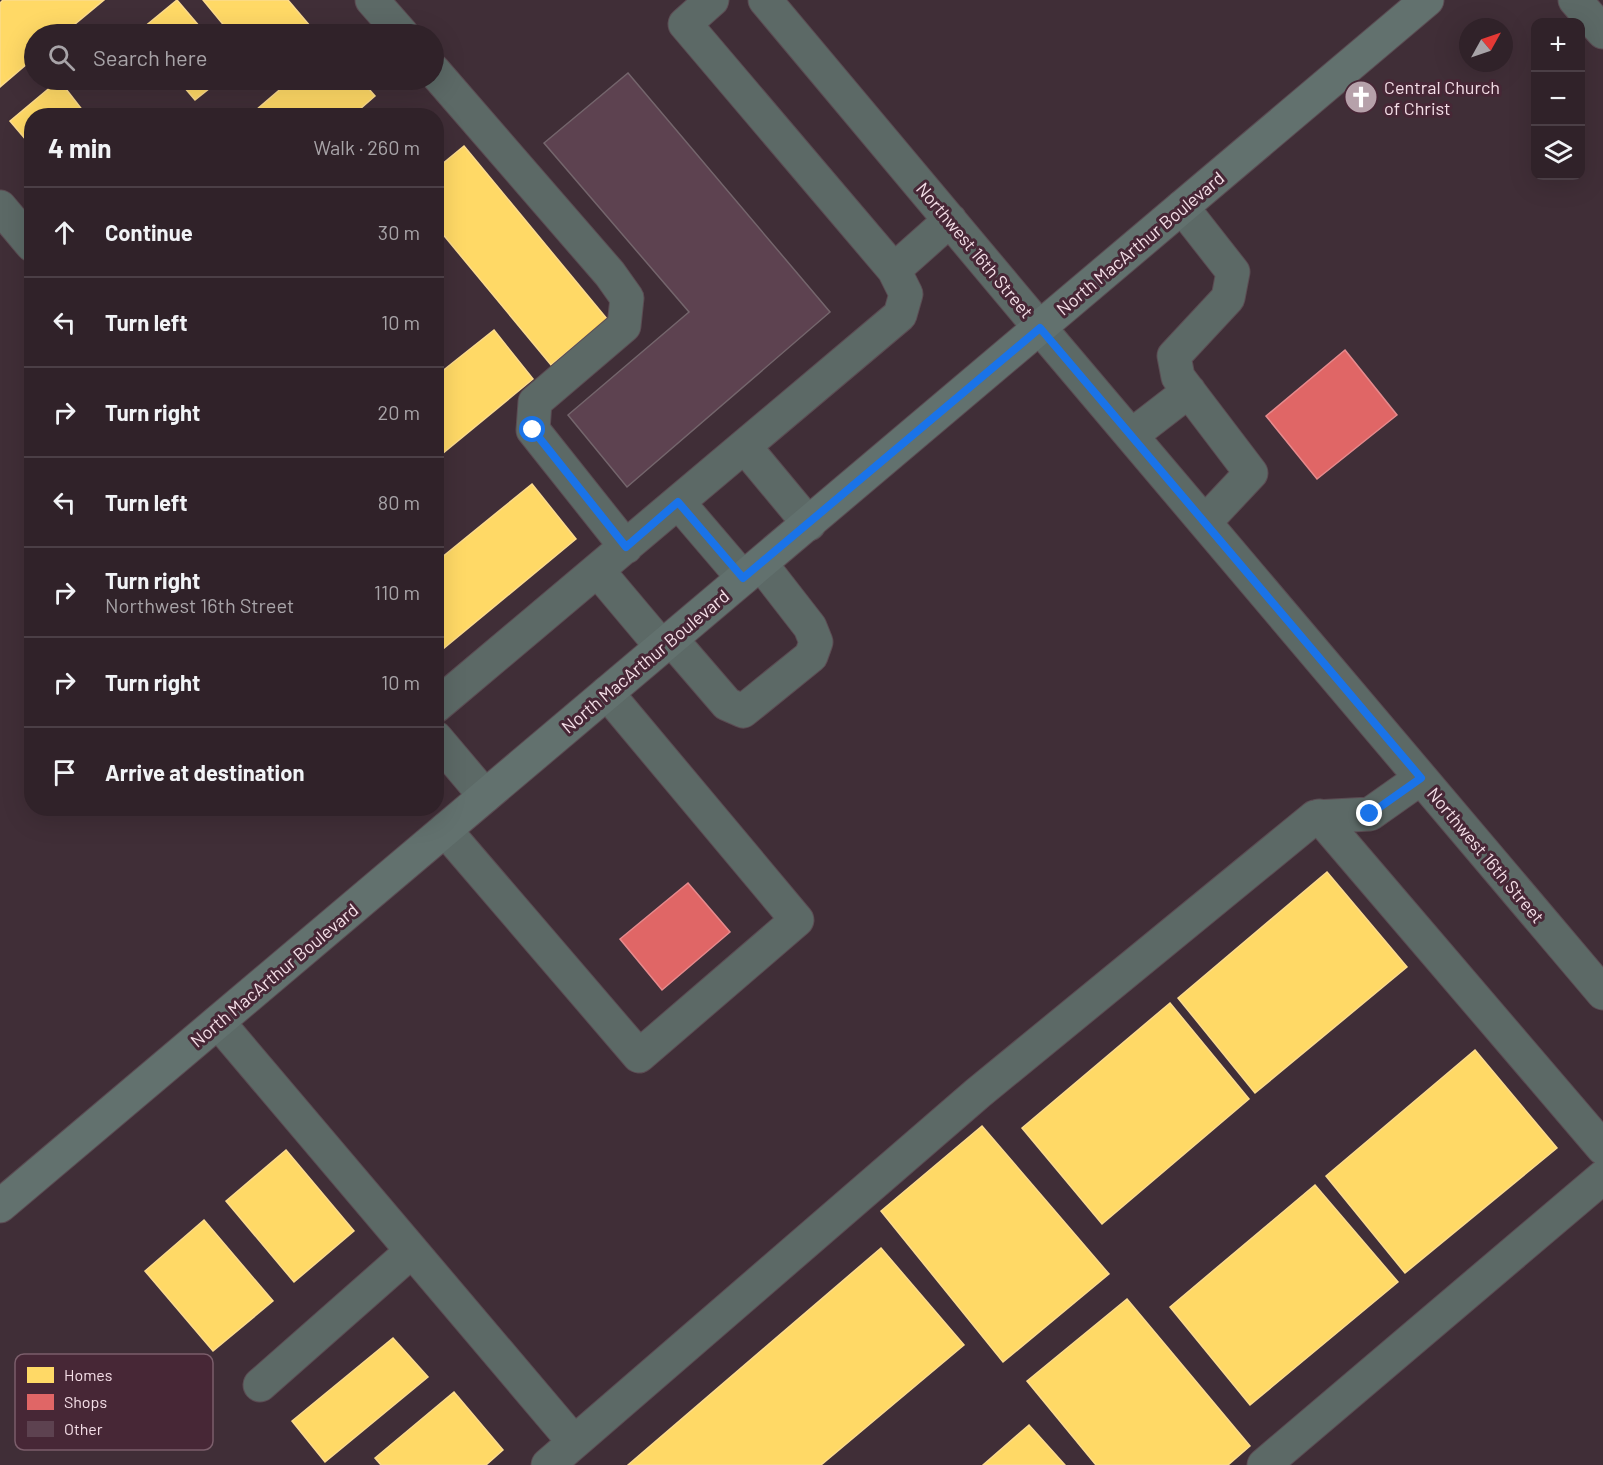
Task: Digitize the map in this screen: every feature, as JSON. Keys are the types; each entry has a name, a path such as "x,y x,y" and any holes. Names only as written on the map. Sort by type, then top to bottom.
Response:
{"main road":[{"name":"North MacArthur Boulevard","path":"0,1206 1427,0"}],"street":[{"path":"372,0 393,24"},
{"path":"444,699 900,315 906,294 894,270 685,24 712,0"},
{"name":"Northwest 16th Street","path":"765,0 1603,993"},
{"path":"1575,0 1601,26"},
{"path":"444,82 610,273 627,298 624,326 535,402 533,430 626,547"},
{"path":"0,207 24,236"},
{"path":"1182,207 1233,272 1228,298 1174,356 1178,377 1251,473 1205,522"},
{"path":"894,270 950,220"},
{"path":"1131,435 1188,390"},
{"path":"745,447 808,524"},
{"path":"598,571 666,644 727,704 743,711 811,656 816,642 810,627 678,502"},
{"path":"445,830 639,1056 797,920 607,693"},
{"path":"444,747 485,796"},
{"path":"548,1465 978,1093 1315,817 1370,814 1421,778"},
{"path":"1319,816 1603,1148"},
{"path":"218,1022 574,1442"},
{"path":"1264,1465 1603,1177"},
{"path":"260,1385 412,1251"}],"building: Homes":[{"path":"3,0 104,0 75,24 24,24 24,67 0,87 0,3"},
{"path":"177,0 197,24 148,24"},
{"path":"203,0 288,0 308,24 223,24"},
{"path":"47,90 67,90 81,108 26,108"},
{"path":"186,90 208,90 195,100"},
{"path":"279,90 370,90 375,96 361,108 258,108"},
{"path":"24,109 24,138 10,121"},
{"path":"464,146 607,319 551,365 444,236 444,162"},
{"path":"494,330 533,379 444,452 444,370"},
{"path":"532,484 576,539 444,648 444,556"},
{"path":"1327,872 1407,967 1255,1093 1178,998"},
{"path":"1170,1003 1249,1099 1102,1224 1022,1128"},
{"path":"1475,1050 1557,1148 1405,1273 1326,1176"},
{"path":"982,1126 1109,1274 1003,1362 881,1211"},
{"path":"286,1150 354,1231 294,1282 226,1201"},
{"path":"1315,1185 1398,1282 1250,1405 1170,1307"},
{"path":"204,1220 273,1301 213,1351 145,1271"},
{"path":"881,1248 964,1345 821,1465 628,1465"},
{"path":"1127,1299 1250,1446 1228,1465 1096,1465 1027,1381"},
{"path":"393,1338 428,1377 325,1462 292,1421"},
{"path":"454,1392 503,1450 486,1465 381,1465 375,1458"},
{"path":"1029,1425 1065,1465 983,1465"}],"building: Shops":[{"path":"1345,350 1397,415 1317,479 1266,416"},
{"path":"688,883 730,932 662,990 620,939"}],"building: Other":[{"path":"628,73 830,312 627,487 568,415 689,312 544,143"}],"place":[{"name":"Central Church of Christ","path":"1361,97"}],"route":[{"path":"533,430 626,547 678,502 743,578 1040,328 1421,778 1370,814"}]}
